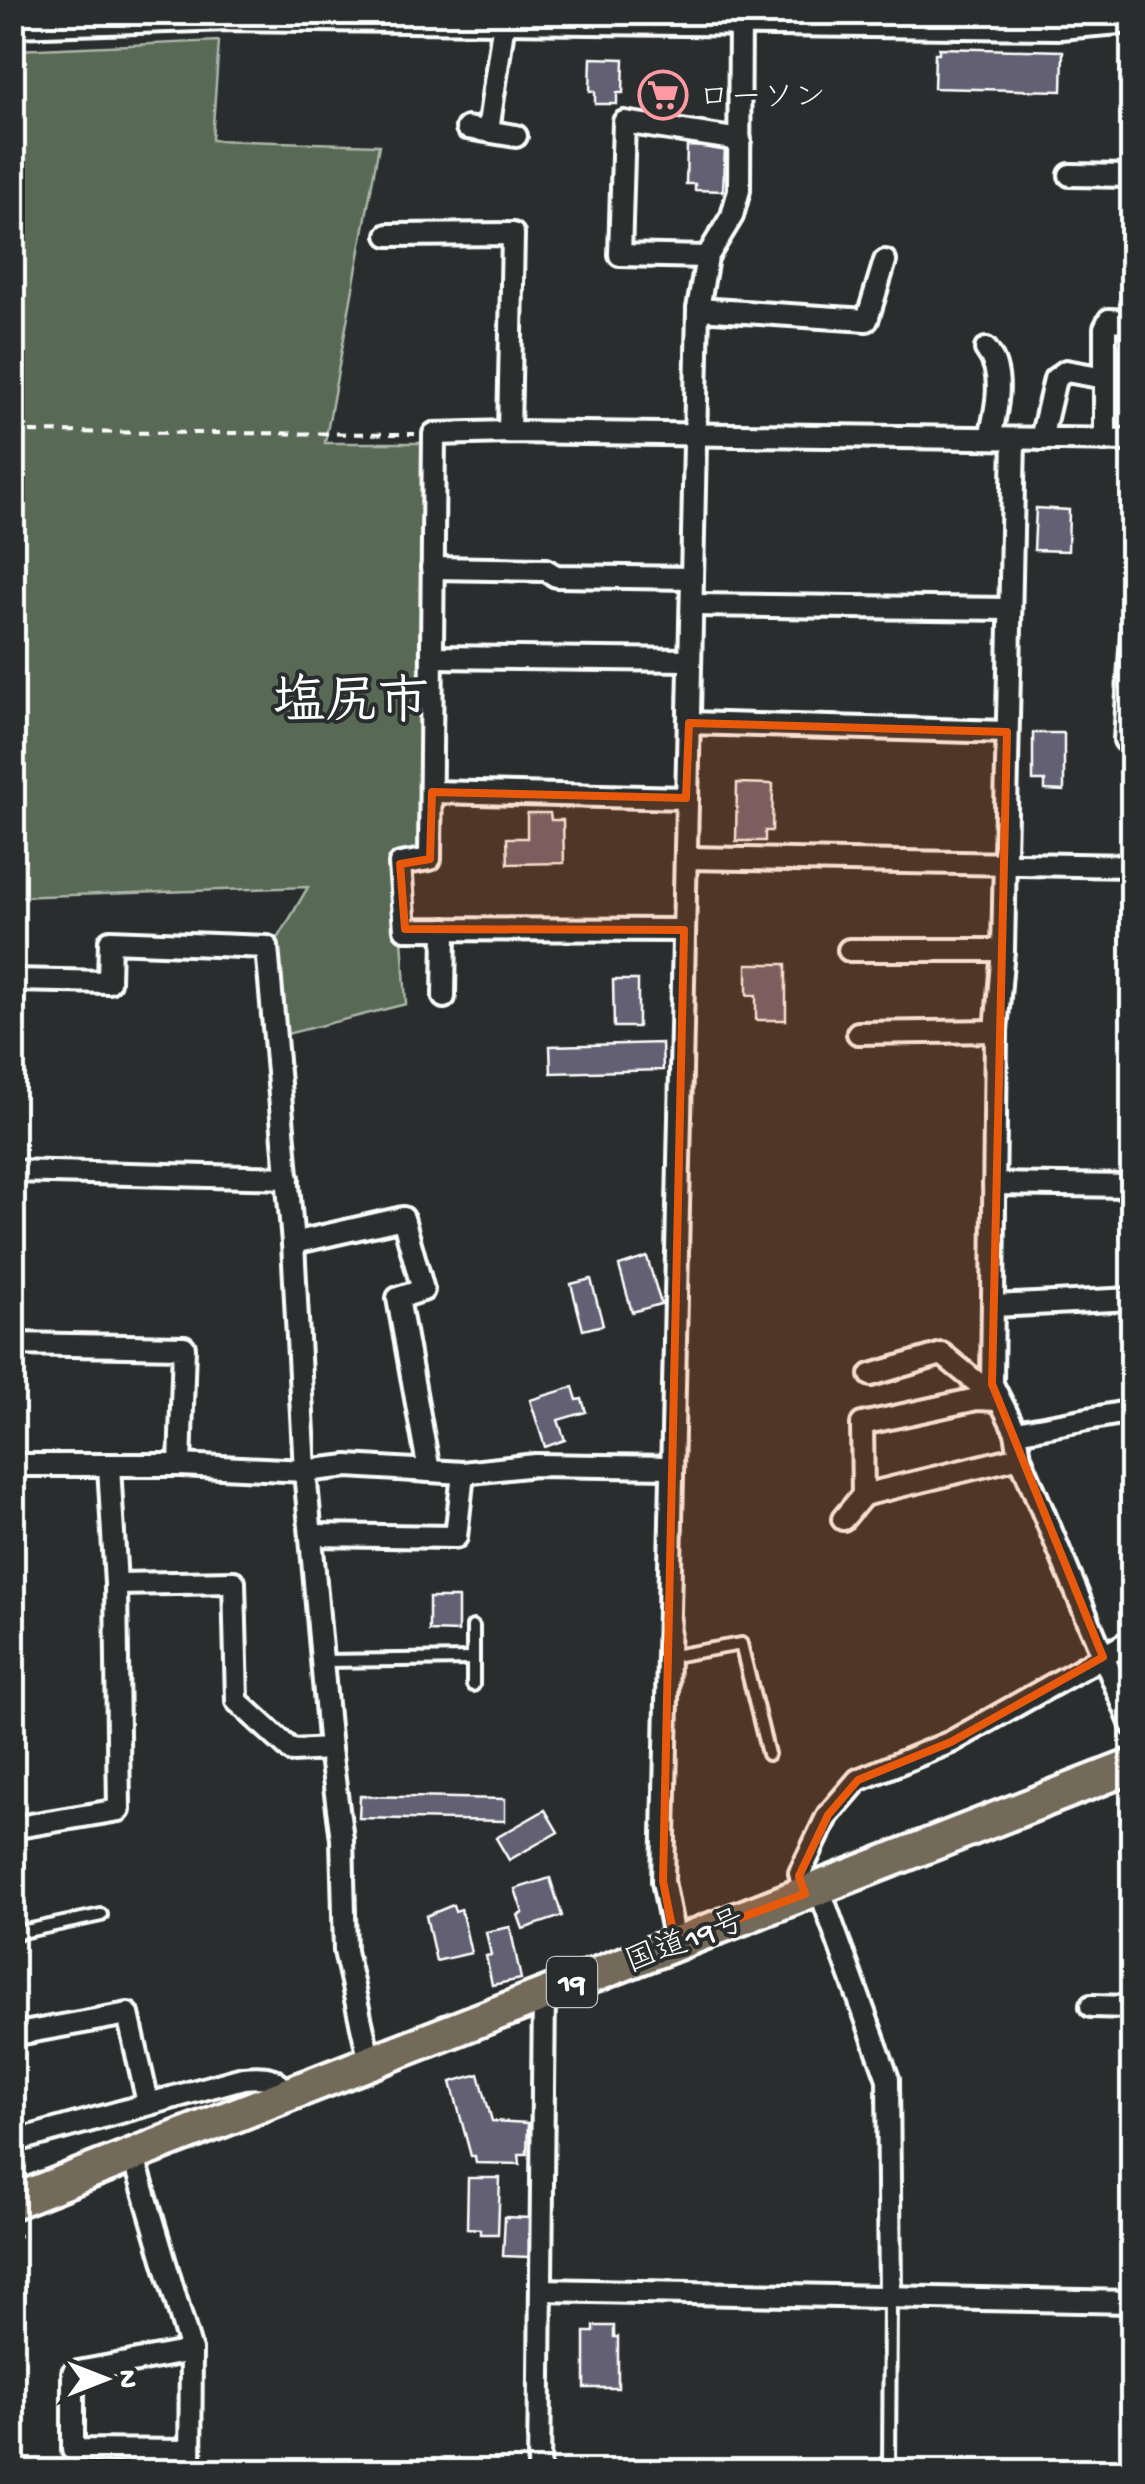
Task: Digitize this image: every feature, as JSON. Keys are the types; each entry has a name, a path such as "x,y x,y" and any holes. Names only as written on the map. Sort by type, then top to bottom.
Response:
{"highway":[{"name":"国道19号","path":"12,2202 1132,1766"}],"street":[{"path":"12,25 185,16 413,16 504,21 542,17 919,20 1060,27 1132,20"},
{"path":"675,1942 663,1881 666,1657 698,308 707,257 732,216 739,190 740,19"},
{"path":"504,21 477,130 516,136"},
{"path":"707,257 620,256 624,122 740,140"},
{"path":"1070,176 1132,176"},
{"path":"388,235 513,234 510,432"},
{"path":"698,308 867,320 886,261"},
{"path":"1105,440 1105,328 1109,320 1132,322"},
{"path":"986,350 994,360 999,398 990,438"},
{"path":"1041,439 1055,379 1066,371 1105,378"},
{"path":"684,930 405,929 400,864 430,858 434,434 1132,440"},
{"path":"1014,439 1003,950 996,1032 992,1384 1016,1432 1020,1458 1132,1725"},
{"path":"432,568 546,570 556,576 692,578"},
{"path":"692,605 1010,609"},
{"path":"1132,634 1125,740 1132,740"},
{"path":"432,657 690,660"},
{"path":"690,723 1007,732"},
{"path":"432,792 686,798"},
{"path":"686,858 1132,866"},
{"path":"444,997 445,929"},
{"path":"12,980 109,982 110,941 267,948 293,1243 305,1471 342,1839 345,1951 370,2062"},
{"path":"849,950 1003,950"},
{"path":"858,1034 996,1032"},
{"path":"12,1171 288,1178"},
{"path":"994,1184 1132,1186"},
{"path":"293,1243 403,1218 424,1290 398,1298 428,1471"},
{"path":"993,1306 1132,1299"},
{"path":"12,1344 184,1347 180,1466"},
{"path":"872,1375 942,1354 998,1400"},
{"path":"863,1495 862,1424 977,1399 998,1400"},
{"path":"1016,1432 1132,1411"},
{"path":"843,1519 863,1495 1020,1458"},
{"path":"12,1465 305,1471 348,1466 463,1473 535,1465 671,1467"},
{"path":"12,1828 119,1810 116,1584 109,1466"},
{"path":"311,1534 456,1537 463,1473"},
{"path":"116,1584 234,1582 237,1701 292,1751 330,1749"},
{"path":"890,2296 888,2079 812,1891 800,1873 828,1815 858,1780 950,1742 1132,1640"},
{"path":"540,2472 544,1993"},
{"path":"1091,2006 1132,2006"},
{"path":"12,2035 128,2014 148,2103"},
{"path":"12,2142 244,2078 264,2076 280,2082 288,2095"},
{"path":"134,2154 191,2351 190,2461 73,2450 73,2374 191,2351"},
{"path":"541,2290 1132,2302"}],"lane":[{"path":"473,1627 473,1685"},
{"path":"666,1657 741,1644 768,1754"},
{"path":"324,1661 473,1659"},
{"path":"12,1934 101,1916"},
{"path":"889,2472 890,2296"}],"path":[{"path":"12,432 434,434"}],"highlighted area":[{"path":"689,723 1007,732 992,1384 1103,1657 951,1742 858,1780 828,1815 799,1876 805,1894 675,1942 663,1881 684,930 405,929 400,864 430,859 432,792 686,798"}],"green space":[{"path":"219,41 212,140 379,145 325,443 421,443 428,456 426,848 397,855 406,1004 283,1035 275,944 308,887 13,897 13,54 16,50"}],"building":[{"path":"939,48 1063,51 1062,91 934,88 935,53 939,53"},
{"path":"591,58 624,59 623,93 617,93 617,104 595,104 595,91 590,91"},
{"path":"687,146 725,148 723,191 695,190 695,184 686,184"},
{"path":"1122,273 1132,273 1132,312 1128,312 1129,293 1121,292"},
{"path":"1036,508 1069,510 1068,551 1034,550"},
{"path":"1033,733 1064,733 1064,791 1045,790 1045,781 1033,781"},
{"path":"737,783 773,784 772,831 765,831 765,841 736,841"},
{"path":"527,813 550,813 551,820 563,820 564,863 508,864 507,838 527,838"},
{"path":"747,964 786,964 786,1020 756,1020 756,995 747,995"},
{"path":"613,980 638,980 638,1027 614,1027"},
{"path":"662,1043 663,1070 551,1073 550,1046"},
{"path":"647,1257 661,1304 632,1312 619,1266"},
{"path":"591,1279 603,1325 583,1330 571,1284"},
{"path":"573,1387 586,1412 558,1420 565,1440 545,1447 530,1400"},
{"path":"429,1598 458,1598 458,1632 429,1631"},
{"path":"360,1796 505,1799 505,1821 359,1818"},
{"path":"545,1810 558,1832 509,1860 496,1838"},
{"path":"550,1878 562,1916 523,1929 518,1915 523,1913 515,1889"},
{"path":"453,1905 455,1911 461,1909 471,1953 436,1961 426,1916"},
{"path":"510,1927 521,1979 492,1985 486,1932"},
{"path":"479,2074 492,2121 528,2123 527,2154 519,2154 520,2164 476,2163 475,2156 471,2156 451,2082"},
{"path":"468,2178 500,2178 498,2234 480,2234 480,2229 467,2228"},
{"path":"505,2217 530,2218 529,2257 503,2256"},
{"path":"594,2326 614,2326 614,2337 618,2337 618,2388 585,2388 585,2332 594,2332"}],"place":[{"name":"ローソン","path":"663,95"}],"district":[{"name":"塩尻市","path":"351,698"}]}
